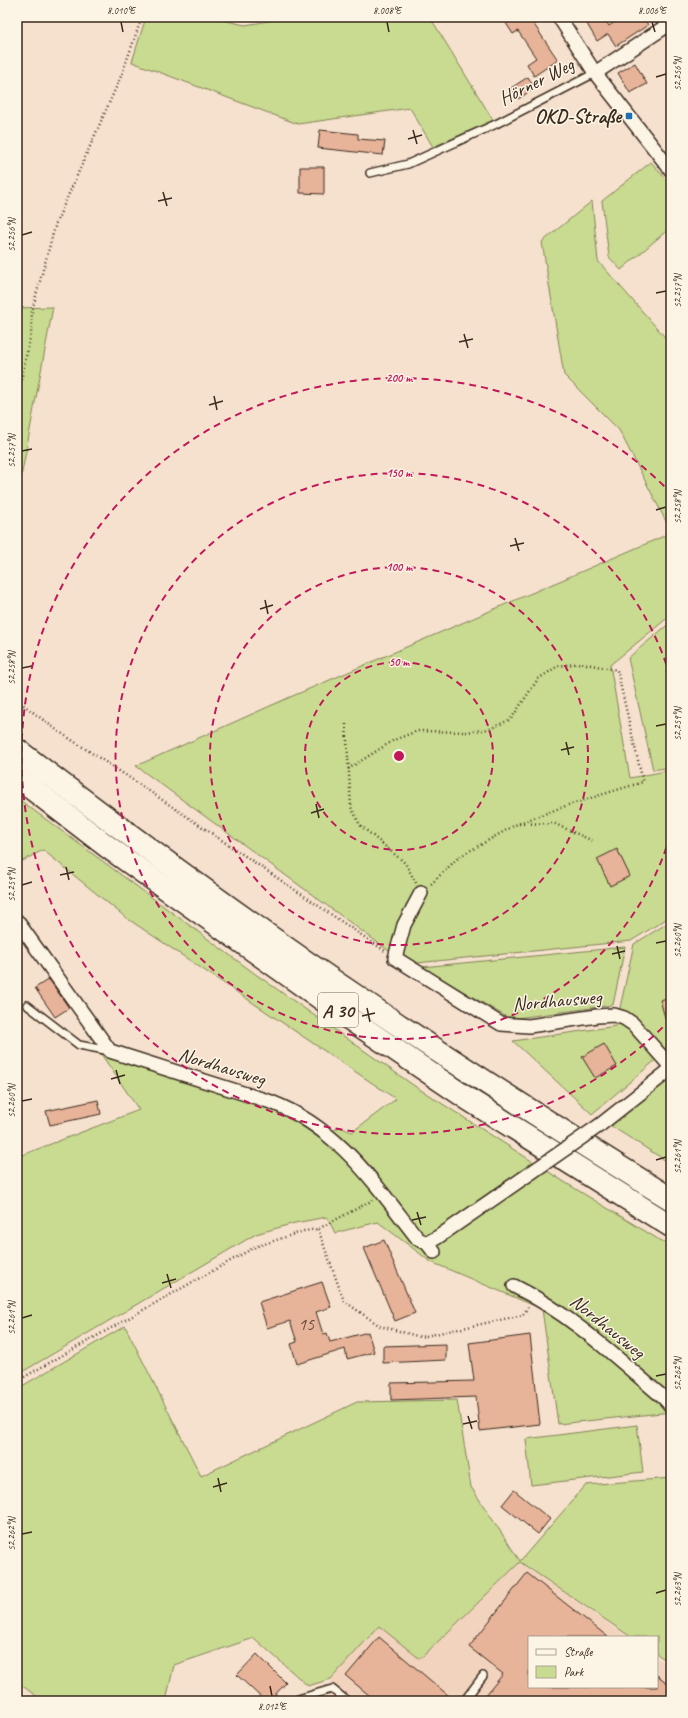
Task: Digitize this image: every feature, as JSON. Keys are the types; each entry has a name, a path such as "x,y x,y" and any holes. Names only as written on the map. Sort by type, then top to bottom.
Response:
{"highway":[{"name":"A 30","path":"17,750 136,841 365,1002 541,1118 671,1199"},
{"name":"A 30","path":"17,776 108,847 350,1019 468,1099 671,1226"}],"street":[{"name":"Hörner Weg","path":"559,17 595,73 671,170"},
{"path":"595,73 671,23"},
{"path":"395,958 404,925 421,893"},
{"path":"17,921 110,1051"},
{"name":"Nordhausweg","path":"110,1051 290,1110 314,1123 335,1140 364,1170 418,1239 431,1247 438,1237 600,1125 671,1068 633,1024 624,1018 614,1015 529,1026 501,1024 395,958"},
{"name":"Nordhausweg","path":"514,1286 560,1312 589,1334 665,1399 671,1406"}],"lane":[{"name":"Hörner Weg","path":"370,173 408,164 496,124 595,73"},
{"path":"27,1005 79,1045 110,1051"},
{"path":"464,1701 483,1676"},
{"path":"295,1700 332,1689 347,1701"}],"path":[{"path":"17,399 31,334 32,310 56,223 122,74 142,17"},
{"path":"346,724 348,769 351,807 360,825 405,863 421,893 459,857 517,824 571,804 644,782 617,670 580,663 558,666 538,679 511,719 490,729 466,732 417,731 394,740 348,769"},
{"path":"17,700 58,731 127,776 395,958"},
{"path":"517,824 553,823 593,841"},
{"path":"17,1381 255,1247 304,1231 318,1229 374,1199 385,1196"},
{"path":"318,1229 344,1301 380,1326 422,1337 523,1316 534,1296"}],"shaded area":[{"path":"520,1562 627,1636 528,1636 528,1688 658,1688 658,1659 671,1667 671,1701 326,1701 332,1689 331,1679 379,1625 420,1659"}],"green space":[{"path":"146,17 209,17 245,25 293,17 430,17 493,120 433,147 410,108 298,124 132,62"},
{"path":"651,162 671,185 671,227 621,270 609,257 602,201"},
{"path":"592,201 598,261 671,344 671,531 619,430 564,375 542,242"},
{"path":"53,307 17,499 17,308"},
{"path":"671,533 671,615 610,665 630,778 671,770 671,916 631,941 407,964 136,766 288,698"},
{"path":"671,622 671,767 653,770 628,658"},
{"path":"17,798 254,973 413,1085 566,1183 671,1247 671,1412 558,1424 542,1309 431,1262 378,1222 335,1233 327,1217 295,1223 256,1234 17,1375 17,1157 139,1110 101,1054 282,1112 319,1138 340,1127 352,1132 396,1099 125,917 43,850 17,864"},
{"path":"671,921 671,1047 592,1114 513,1041 616,1026 634,944"},
{"path":"625,947 613,1005 510,1019 422,967"},
{"path":"671,1074 671,1164 611,1126"},
{"path":"125,1326 201,1476 357,1402 457,1400 471,1487 520,1561 586,1485 671,1478 671,1664 658,1655 658,1636 630,1636 520,1562 420,1659 379,1626 331,1679 308,1686 254,1638 174,1665 166,1701 43,1701 17,1682 17,1389"},
{"path":"637,1425 643,1472 531,1485 526,1439"}],"building":[{"path":"502,17 529,17 558,60 534,76 527,64 536,58 518,31 513,34"},
{"path":"599,17 603,17 609,26 622,17 643,17 648,25 616,46 608,34 597,41 587,24"},
{"path":"635,63 647,84 630,93 618,73"},
{"path":"528,77 535,88 518,99 511,88"},
{"path":"320,130 358,134 358,139 385,141 383,155 318,148"},
{"path":"300,167 324,167 324,194 300,193"},
{"path":"617,849 630,876 610,886 597,859"},
{"path":"49,979 69,1008 55,1017 35,988"},
{"path":"671,997 671,1028 668,1028 660,1000"},
{"path":"604,1044 617,1066 595,1078 582,1057"},
{"path":"98,1100 101,1114 50,1125 46,1111"},
{"path":"384,1240 415,1313 395,1321 364,1248"},
{"path":"322,1282 331,1307 316,1312 323,1334 327,1333 330,1342 368,1332 374,1352 347,1359 345,1349 297,1364 291,1344 297,1342 290,1321 267,1328 259,1302"},
{"path":"530,1335 540,1424 480,1431 476,1397 391,1400 391,1383 474,1381 469,1343"},
{"path":"446,1344 446,1360 383,1363 383,1346"},
{"path":"514,1490 550,1519 538,1534 502,1505"},
{"path":"527,1573 607,1636 528,1636 528,1688 658,1688 658,1676 671,1686 671,1701 481,1701 503,1674 469,1647"},
{"path":"379,1637 455,1701 376,1701 346,1676"},
{"path":"257,1654 286,1683 269,1701 265,1701 237,1675"}],"place":[{"name":"OKD-Straße","path":"629,116"}]}
